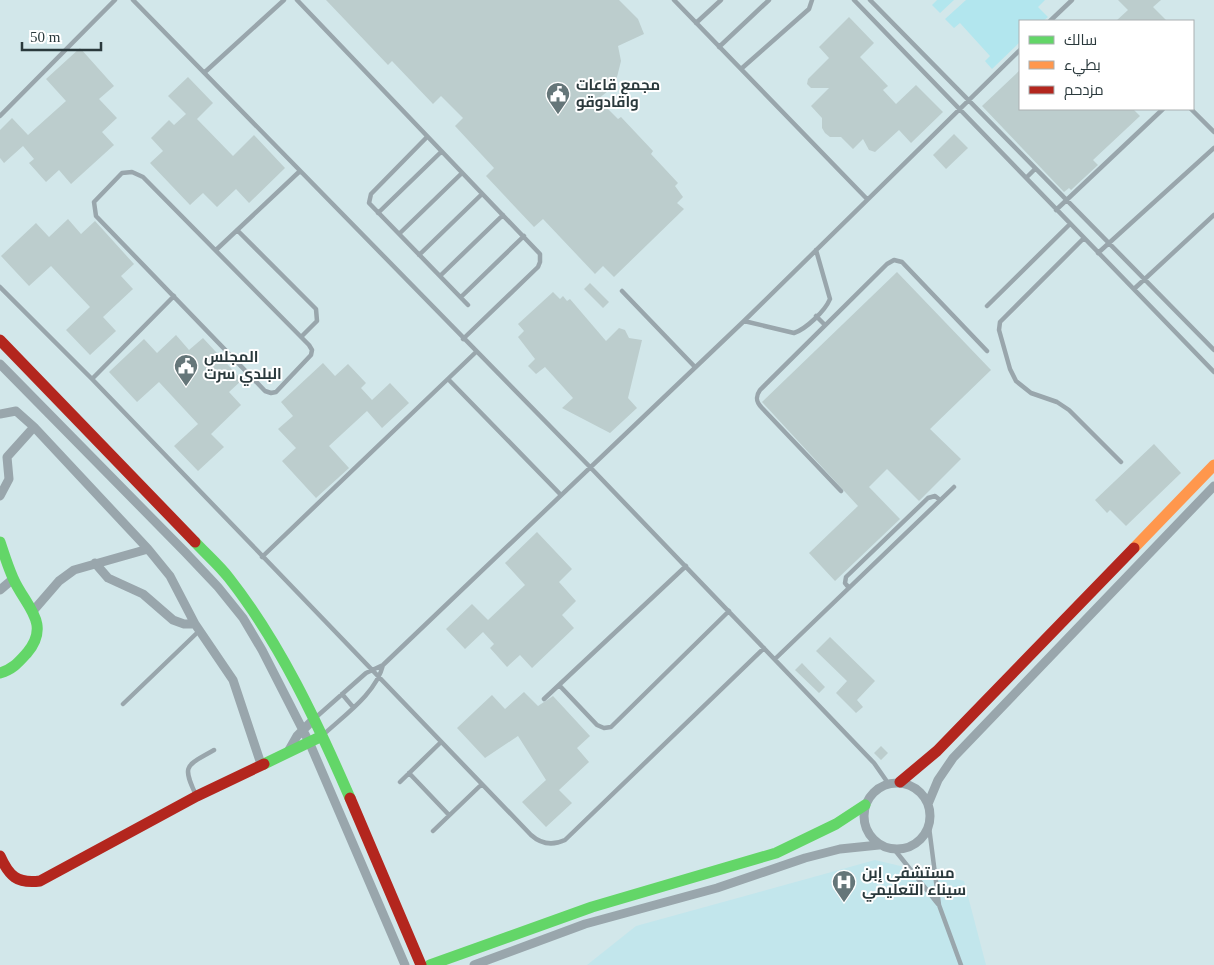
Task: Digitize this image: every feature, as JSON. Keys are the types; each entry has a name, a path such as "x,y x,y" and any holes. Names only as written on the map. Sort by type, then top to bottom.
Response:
{"street":[{"path":"0,340 228,576 254,609 273,641 322,736 421,965"},
{"path":"0,364 218,587 243,618 262,650 310,744 405,965"},
{"path":"0,414 16,411 34,427 148,549 170,576 197,628 222,660 233,680 261,764"},
{"path":"0,496 9,479 7,457 34,427"},
{"path":"430,965 574,913 786,851 835,826 865,805 872,794 894,783 938,751 1214,465"},
{"path":"474,965 585,924 717,888 813,855 840,849 880,844 894,849 915,844 929,826 928,804 938,780 953,758 1214,486"},
{"path":"0,542 13,579 33,611 38,629 36,642 13,669 0,673"},
{"path":"33,611 66,575 95,562 148,549"},
{"path":"95,562 108,578 143,594 173,620 197,628"},
{"path":"0,590 13,579"},
{"path":"289,750 302,730 314,720"},
{"path":"0,856 9,876 24,884 40,881 197,796 289,750 310,744 322,736"},
{"path":"894,783 914,787 928,804"},
{"path":"865,805 865,828 880,844"}],"lane":[{"path":"0,116 115,0"},
{"path":"133,0 590,467 894,783"},
{"path":"205,72 284,0"},
{"path":"297,0 426,138 524,236 541,257 539,265 463,339"},
{"path":"674,0 867,199"},
{"path":"696,23 721,0"},
{"path":"719,47 769,0"},
{"path":"741,69 809,9 812,0"},
{"path":"854,0 1214,372"},
{"path":"870,0 1214,350"},
{"path":"1051,20 1072,0"},
{"path":"314,720 371,670 383,665 744,321 1019,51"},
{"path":"1056,210 1162,110"},
{"path":"1192,110 1214,132"},
{"path":"426,138 371,194 369,203 468,305"},
{"path":"1098,253 1214,148"},
{"path":"378,213 441,152"},
{"path":"1026,178 1035,169"},
{"path":"216,250 300,171"},
{"path":"132,172 143,177 216,250 312,350 311,355 276,392 265,391 96,216 94,202 122,173 132,172"},
{"path":"399,234 462,174"},
{"path":"419,255 482,194"},
{"path":"440,276 503,215"},
{"path":"1134,290 1214,215"},
{"path":"987,306 1070,224"},
{"path":"237,230 316,310 318,315 317,321 301,337"},
{"path":"461,297 524,236"},
{"path":"1084,238 1000,322 999,330 1010,369 1020,386 1031,393 1057,402 1069,410 1121,462"},
{"path":"744,321 794,333 816,316 830,299 816,250"},
{"path":"841,491 762,408 757,399 760,390 887,264 897,260 904,264 987,351"},
{"path":"0,287 92,379 536,840 543,843 558,843 570,835 764,648"},
{"path":"622,291 695,367"},
{"path":"92,379 174,296"},
{"path":"816,316 825,326"},
{"path":"262,557 476,352"},
{"path":"448,379 561,496"},
{"path":"775,659 954,487"},
{"path":"849,588 845,583 846,577 928,498 934,496 940,500"},
{"path":"544,699 686,566"},
{"path":"559,685 597,725 604,728 611,727 729,611"},
{"path":"123,704 197,628"},
{"path":"322,736 379,678 383,665"},
{"path":"342,694 353,706"},
{"path":"400,782 441,742"},
{"path":"197,796 188,777 188,769 190,764 214,750"},
{"path":"409,773 450,815"},
{"path":"433,831 482,784"},
{"path":"929,826 932,866 939,905 961,965"},
{"path":"894,849 939,905"}],"shaded area":[{"path":"937,0 954,0 940,13 932,5"},
{"path":"966,0 1045,0 1038,7 1048,17 1044,20 1019,20 1019,43 992,69 985,61 990,56 960,23 954,28 945,19"},
{"name":"مستشفى إبن سيناء التعليمي","path":"875,860 964,881 986,965 587,965 636,926"}],"building":[{"path":"326,0 619,0 638,19 644,34 618,46 621,61 617,77 608,91 598,99 618,119 621,117 653,151 651,154 678,183 675,186 683,197 677,203 684,209 614,277 603,266 595,274 543,219 534,227 486,176 494,168 455,126 463,118 441,96 433,104 392,61 388,65"},
{"path":"1118,0 1161,0 1153,7 1166,20 1117,20 1128,10"},
{"path":"849,17 874,43 860,57 888,86 883,90 896,104 916,85 943,112 911,143 899,130 875,152 869,150 863,139 853,149 841,137 830,137 825,133 822,128 822,118 811,106 829,88 811,88 807,84 808,79 829,58 819,47"},
{"path":"80,48 114,86 99,99 117,118 102,132 114,145 71,184 59,170 46,182 29,163 34,159 23,146 4,163 0,158 0,130 12,118 28,135 66,101 46,79"},
{"path":"1019,71 1019,110 1134,110 1140,116 1093,160 1098,165 1071,190 1069,188 1064,192 982,106"},
{"path":"188,77 213,103 197,119 233,156 254,135 285,168 249,203 236,189 217,207 203,193 190,205 150,163 163,151 151,138 169,120 174,125 186,114 168,96"},
{"path":"954,134 968,148 946,169 933,155"},
{"path":"68,219 81,234 95,221 134,264 121,276 133,289 103,317 116,331 90,355 66,330 90,307 51,266 29,286 1,256 36,223 49,237"},
{"path":"897,272 991,370 930,429 961,459 919,501 887,469 869,487 900,519 835,581 809,553 858,506 762,402"},
{"path":"590,283 609,302 603,308 584,289"},
{"path":"553,292 560,299 563,296 567,301 570,299 606,341 619,328 625,330 629,338 642,340 628,398 637,408 610,433 562,408 573,398 545,367 536,374 528,366 535,359 518,337 524,331 518,324"},
{"path":"176,335 189,350 203,338 242,380 229,392 241,405 211,434 224,447 198,471 174,446 198,424 159,382 137,402 109,372 144,339 157,353"},
{"path":"323,363 335,376 348,364 366,383 361,388 372,400 390,383 409,403 382,428 367,411 329,446 349,468 316,498 282,461 296,448 278,429 293,416 281,402"},
{"path":"1154,444 1181,473 1126,526 1110,510 1107,513 1095,500"},
{"path":"537,532 572,569 559,582 576,601 562,615 574,628 532,668 520,655 507,667 490,648 494,644 483,632 465,649 446,629 472,604 488,620 525,585 505,563"},
{"path":"830,637 875,681 857,700 863,707 856,713 836,693 847,681 816,651"},
{"path":"802,663 825,687 819,693 795,670"},
{"path":"524,692 538,706 553,696 590,736 577,748 589,762 559,790 572,803 546,827 522,802 546,780 518,736 485,758 457,728 492,695 505,709"},
{"path":"881,746 888,753 881,760 874,753"}],"traffic: fast":[{"path":"0,542 13,578 37,623 37,633 27,653 12,668 0,673"},
{"path":"195,542 229,578 265,629 311,712 350,798"},
{"path":"264,764 322,736"},
{"path":"430,965 592,907 776,853 836,824 865,805"}],"traffic: slow":[{"path":"1134,548 1214,465"}],"traffic: jam":[{"path":"0,340 195,542"},
{"path":"900,782 937,751 1134,548"},
{"path":"0,856 7,869 15,877 25,881 40,881 197,796 264,764"},
{"path":"350,798 421,965"}],"place":[{"name":"مجمع قاعات واقادوقو","path":"558,115"},
{"name":"المجلس البلدي سرت","path":"186,387"},
{"name":"مستشفى إبن سيناء التعليمي","path":"844,903"}]}
